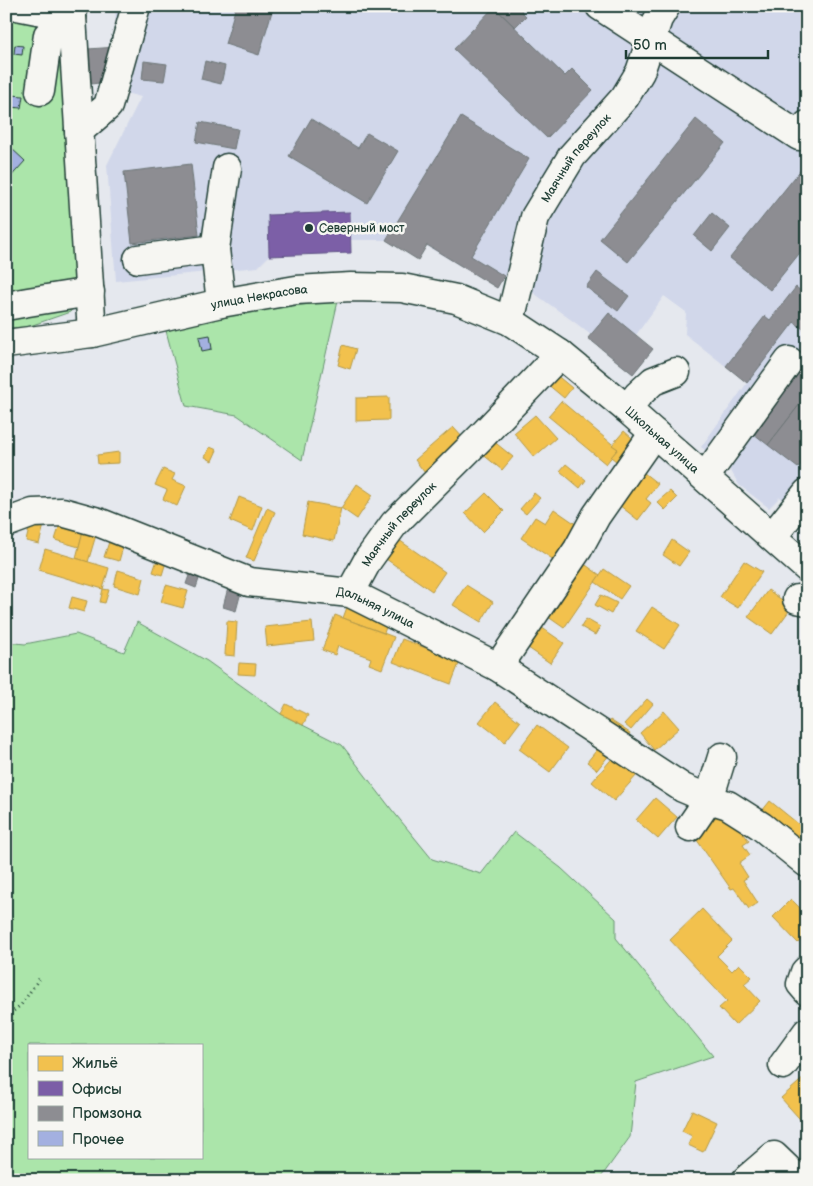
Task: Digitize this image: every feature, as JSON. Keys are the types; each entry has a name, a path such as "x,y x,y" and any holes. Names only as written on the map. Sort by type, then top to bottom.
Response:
{"street":[{"path":"17,6 70,10"},
{"path":"79,131 108,106 136,6"},
{"path":"600,6 799,136 807,125"},
{"name":"Маячный переулок","path":"510,321 535,217 572,156 625,97 640,72 658,19 666,6"},
{"path":"40,91 48,35 70,10"},
{"path":"70,10 92,333"},
{"path":"221,304 215,249 227,168"},
{"path":"138,259 215,249"},
{"name":"улица Некрасова","path":"6,344 92,333 221,304 296,290 351,287 402,288 456,299 510,321"},
{"path":"6,306 90,292"},
{"name":"Школьная улица","path":"510,321 560,354 627,409 807,568"},
{"name":"Маячный переулок","path":"350,593 368,560 394,524 560,354"},
{"path":"705,478 789,361"},
{"path":"627,409 653,381 676,372"},
{"path":"498,667 578,549 596,516 654,433"},
{"path":"772,537 807,493"},
{"name":"Дальняя улица","path":"6,523 32,513 62,512 98,522 249,582 350,593 498,667 683,788 728,805 760,826 807,863"},
{"path":"690,827 709,799 722,757"},
{"path":"807,970 801,984 807,991"},
{"path":"783,1065 807,1032"},
{"path":"746,1180 774,1156 799,1180"}],"path":[{"path":"6,1017 21,1006 41,976"}],"shaded area":[{"path":"115,6 807,6 807,512 803,516 780,497 769,508 739,485 731,471 701,447 747,383 685,334 686,312 664,296 636,335 653,349 633,374 588,338 591,335 577,324 528,289 504,276 497,288 427,246 386,240 351,240 268,215 269,256 258,267 116,281 107,165 141,97 106,88 117,47"}],"green space":[{"path":"6,11 63,32 79,300 70,312 27,327 6,328 6,289 8,288 6,276"},
{"path":"338,301 302,460 237,415 186,406 165,327 220,314"},
{"path":"137,622 207,661 281,714 342,745 432,859 481,874 514,832 561,868 616,919 616,938 713,1056 636,1082 630,1137 599,1180 6,1180 6,642 25,644 76,634 124,652"}],"building: Жильё":[{"path":"343,345 356,349 350,369 338,365"},
{"path":"554,373 572,388 564,398 546,383"},
{"path":"389,397 389,420 356,421 356,398"},
{"path":"561,401 618,449 606,464 548,416"},
{"path":"535,415 556,438 534,457 514,433"},
{"path":"453,427 464,439 425,473 415,460"},
{"path":"624,431 639,444 621,465 611,457 618,449 612,445"},
{"path":"492,440 513,457 502,470 481,453"},
{"path":"210,447 217,450 212,461 205,457"},
{"path":"119,452 119,463 98,464 97,455"},
{"path":"566,464 586,480 580,488 560,471"},
{"path":"163,469 175,474 172,480 186,486 177,506 163,499 167,490 155,485"},
{"path":"639,469 658,484 646,499 651,503 638,520 614,501"},
{"path":"357,484 373,495 357,519 341,508"},
{"path":"670,491 677,498 665,510 657,502"},
{"path":"486,493 504,511 483,532 465,513"},
{"path":"534,493 540,498 526,514 520,509"},
{"path":"239,497 262,506 253,531 230,521"},
{"path":"308,502 341,508 334,541 302,534"},
{"path":"267,508 275,512 254,561 246,558"},
{"path":"554,509 583,529 560,564 521,538 535,517 545,523"},
{"path":"31,521 44,525 39,544 26,541"},
{"path":"60,524 83,531 79,547 55,540"},
{"path":"83,531 96,535 88,562 76,558"},
{"path":"399,540 445,572 432,591 386,559"},
{"path":"672,540 689,552 679,566 663,555"},
{"path":"109,542 123,547 119,561 104,557"},
{"path":"45,549 109,568 103,589 39,570"},
{"path":"157,560 166,562 162,575 153,572"},
{"path":"580,561 600,575 564,628 544,614"},
{"path":"744,561 762,572 738,608 720,597"},
{"path":"604,569 629,586 620,599 595,582"},
{"path":"118,570 144,578 140,594 114,586"},
{"path":"166,585 188,591 183,608 161,602"},
{"path":"466,585 493,602 481,622 453,605"},
{"path":"103,589 109,590 105,603 100,602"},
{"path":"768,590 792,607 772,634 748,617"},
{"path":"601,595 617,603 611,614 595,605"},
{"path":"72,597 87,601 84,612 69,608"},
{"path":"349,602 390,615 384,633 343,618"},
{"path":"652,607 680,625 664,649 636,631"},
{"path":"335,615 394,637 382,669 369,664 371,658 338,646 335,655 322,650"},
{"path":"586,619 600,627 595,635 581,627"},
{"path":"227,621 237,622 235,656 225,655"},
{"path":"312,622 314,641 267,646 265,627"},
{"path":"535,623 564,643 550,663 521,643"},
{"path":"402,639 460,661 451,684 393,662"},
{"path":"239,663 256,664 255,675 238,674"},
{"path":"647,699 653,704 631,730 624,724"},
{"path":"495,702 520,722 505,742 479,722"},
{"path":"286,704 308,715 303,725 281,714"},
{"path":"664,711 679,728 654,750 640,733"},
{"path":"610,720 630,733 625,740 605,728"},
{"path":"537,725 568,748 550,772 519,749"},
{"path":"600,746 610,754 597,770 587,762"},
{"path":"615,755 637,775 614,801 592,782"},
{"path":"655,798 677,817 658,839 636,820"},
{"path":"770,801 807,831 807,856 758,816"},
{"path":"726,809 749,841 743,845 750,855 739,863 748,877 743,880 758,903 749,909 734,888 731,889 692,833"},
{"path":"791,899 807,915 807,935 798,943 773,917"},
{"path":"702,909 732,941 717,956 732,971 739,964 752,977 744,984 760,1001 735,1025 719,1008 727,1001 670,940"},
{"path":"807,1075 807,1127 781,1098"},
{"path":"692,1110 717,1122 703,1152 688,1145 692,1136 682,1131"}],"building: Офисы":[{"name":"Северный мост","path":"350,212 351,253 269,256 268,215"}],"building: Промзона":[{"path":"236,6 267,6 273,8 259,55 225,44"},
{"path":"493,6 525,6 521,11 526,16 515,27"},
{"path":"494,7 565,76 572,69 593,90 547,138 454,49"},
{"path":"117,47 107,82 91,84 88,49"},
{"path":"144,61 167,64 164,81 142,79"},
{"path":"205,61 225,66 221,84 201,79"},
{"path":"461,117 529,159 471,256 504,276 497,288 427,245 418,260 386,240"},
{"path":"311,119 358,148 367,133 398,151 367,203 289,156"},
{"path":"696,119 725,143 628,262 600,239"},
{"path":"200,122 238,129 234,149 196,142"},
{"path":"807,162 807,244 770,290 730,258"},
{"path":"191,164 199,235 132,243 124,172"},
{"path":"712,213 730,228 712,251 694,236"},
{"path":"597,272 629,296 618,311 586,287"},
{"path":"796,287 807,296 807,332 794,322 747,383 726,366 765,316 770,320"},
{"path":"609,313 653,349 633,374 588,338"},
{"path":"807,356 807,395 768,445 749,430"},
{"path":"807,395 807,457 798,468 768,445"},
{"path":"191,570 201,573 196,588 186,584"},
{"path":"228,588 241,592 236,611 223,607"}],"building: Прочее":[{"path":"15,45 23,46 22,55 14,54"},
{"path":"12,95 23,96 21,108 11,107"},
{"path":"10,147 25,161 7,181 6,151"},
{"path":"210,335 212,349 202,351 199,337"}],"place":[{"name":"Северный мост","path":"309,228"}]}
